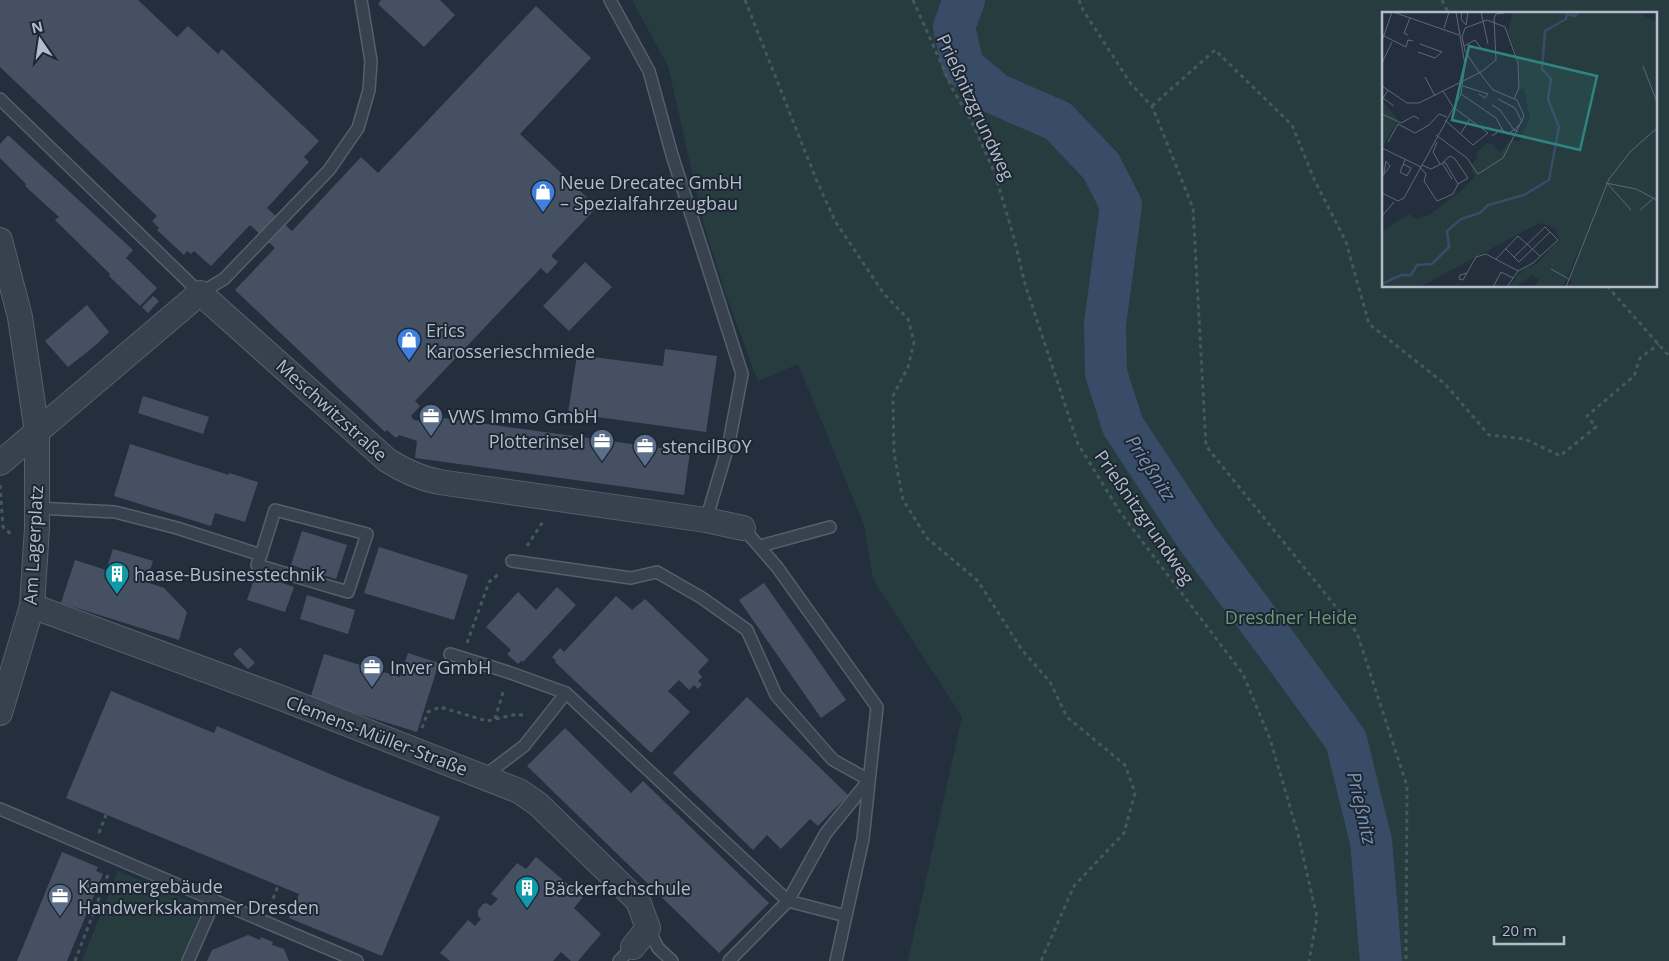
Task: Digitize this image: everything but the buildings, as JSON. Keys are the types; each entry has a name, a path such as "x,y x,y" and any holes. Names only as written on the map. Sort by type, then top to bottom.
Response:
{"street":[{"name":"Am Lagerplatz","path":"0,240 20,317 37,432 36,554 32,606 0,713"},
{"path":"0,463 200,293"},
{"name":"Meschwitzstraße","path":"200,293 387,460 402,470 418,477 439,482 706,520 743,528"},
{"name":"Clemens-Müller-Straße","path":"32,606 284,699 519,790 538,804 638,901 648,928"},
{"path":"624,957 648,928"}],"lane":[{"path":"0,99 200,293 224,279 329,170 358,128 369,90 370,61 361,0"},
{"path":"610,0 648,71 672,155 742,374 729,443 706,520"},
{"path":"37,508 115,512 176,528 261,555"},
{"path":"275,510 367,534 348,592 257,565 261,555 275,510"},
{"path":"760,546 830,527"},
{"path":"743,528 777,566 877,707 863,839 836,961"},
{"path":"512,562 631,578 657,572 702,598 747,630 776,695 833,760 869,780"},
{"path":"450,654 566,693 788,901 846,916"},
{"path":"483,777 524,746 566,693"},
{"path":"729,961 788,901 811,863 826,833 869,780"},
{"path":"0,809 214,900 333,956 357,961"},
{"path":"188,961 214,900"},
{"path":"648,928 658,948 672,961"}],"path":[{"path":"745,0 816,179 835,221 884,294 908,319 914,342 908,367 893,396 894,453 903,500 927,538 978,581 998,616 1022,650 1050,682 1066,717 1125,765 1135,793 1124,833 1074,886 1041,961"},
{"name":"Prießnitzgrundweg","path":"913,0 953,90 972,122 995,174 1025,284 1078,444 1120,512 1243,674 1270,739 1298,834 1317,918 1309,961"},
{"path":"1080,0 1083,10 1131,84 1152,106 1193,208 1206,446 1357,633 1406,786 1406,961"},
{"path":"1442,0 1448,12"},
{"path":"1152,106 1215,50 1292,125 1314,179 1346,242 1369,324 1445,384 1489,435 1525,439 1560,456 1596,427 1587,416 1634,376 1640,358 1659,344"},
{"path":"1609,288 1669,356"},
{"path":"0,479 3,527 36,554"},
{"path":"495,719 508,672"},
{"path":"415,750 428,712 440,707 487,721 518,714 545,719"},
{"path":"75,961 115,858"},
{"path":"97,903 108,907"}],"green space":[{"name":"Dresdner Heide","path":"632,0 1669,0 1669,961 908,961 962,717 873,579 864,525 798,364 758,381 726,295 704,225 668,66"},
{"path":"118,871 203,907 181,961 82,961"}],"waterway":[{"name":"Prießnitz","path":"964,0 954,27 963,66 996,94 1058,121 1101,166 1121,205 1105,324 1106,373 1123,426 1197,538 1346,740 1371,841 1381,961"}],"place":[{"name":"Neue Drecatec GmbH – Spezialfahrzeugbau","path":"543,213"},
{"name":"Erics Karosserieschmiede","path":"409,361"},
{"name":"VWS Immo GmbH","path":"431,437"},
{"name":"Plotterinsel","path":"602,462"},
{"name":"stencilBOY","path":"645,467"},
{"name":"haase-Businesstechnik","path":"117,595"},
{"name":"Inver GmbH","path":"372,688"},
{"name":"Bäckerfachschule","path":"527,909"},
{"name":"Kammergebäude Handwerkskammer Dresden","path":"60,917"}]}
